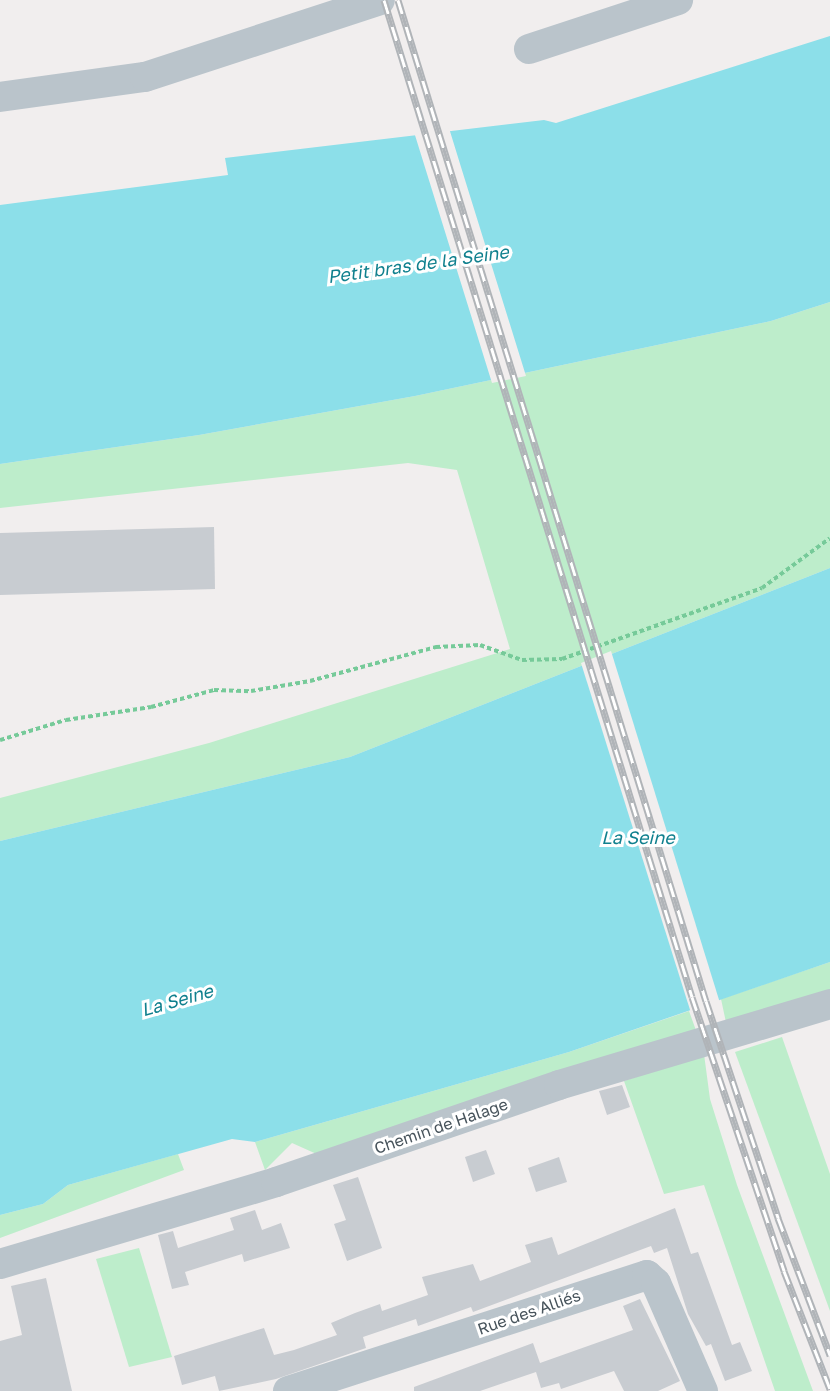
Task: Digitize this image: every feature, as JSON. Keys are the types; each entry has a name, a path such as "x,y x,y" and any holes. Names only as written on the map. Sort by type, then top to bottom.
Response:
{"street":[{"path":"0,97 145,77 380,0"},
{"path":"529,49 678,0"},
{"name":"Chemin de Halage","path":"0,1263 52,1250 276,1182 559,1085 830,1004"},
{"name":"Rue des Alliés","path":"288,1391 647,1275 656,1283 703,1391"}],"path":[{"path":"0,740 66,720 151,707 214,690 251,691 310,681 436,646 480,645 522,660 562,659 762,588 830,538"}],"green space":[{"path":"830,302 830,568 350,757 0,841 0,798 209,743 510,649 457,470 408,463 0,508 0,464 199,435 415,396 771,321"},
{"path":"830,962 830,990 727,1027 721,999"},
{"path":"689,1011 698,1036 330,1160 292,1143 265,1170 255,1142 569,1052"},
{"path":"782,1037 830,1174 830,1311 735,1052"},
{"path":"704,1054 710,1099 737,1185 813,1391 775,1391 704,1185 664,1194 624,1081"},
{"path":"178,1154 184,1170 0,1238 0,1215 43,1204 68,1185"},
{"path":"139,1248 172,1357 129,1367 96,1259"}],"water":[{"name":"Petit bras de la Seine","path":"830,36 830,302 771,321 415,396 199,435 0,464 0,205 228,175 225,158 544,120 556,123"},
{"name":"La Seine","path":"830,568 830,962 569,1052 255,1142 232,1139 68,1185 43,1204 0,1215 0,841 350,757"}],"pier":[{"path":"449,128 526,376 492,383 414,132"},
{"path":"611,651 720,1003 691,1013 581,663"}],"building":[{"path":"214,527 215,589 0,595 0,533"},
{"path":"622,1085 630,1107 607,1115 599,1091"},
{"path":"486,1150 495,1174 473,1182 465,1157"},
{"path":"559,1157 567,1182 536,1192 528,1168"},
{"path":"358,1177 382,1248 347,1261 334,1224 346,1220 333,1185"},
{"path":"675,1208 691,1254 698,1252 732,1345 740,1342 752,1371 725,1381 711,1344 706,1346 688,1314 667,1248 654,1253 651,1246 473,1312 471,1307 418,1326 416,1319 363,1337 366,1348 276,1379 219,1391 215,1376 182,1385 174,1356 264,1328 274,1355 294,1350 337,1335 331,1323 355,1313 380,1304 382,1311 428,1295 422,1277 473,1264 480,1281 531,1262 525,1245 552,1237 558,1255"},
{"path":"255,1210 262,1230 281,1223 290,1248 244,1262 242,1254 185,1272 189,1285 172,1289 158,1235 173,1231 178,1248 234,1230 230,1218"},
{"path":"46,1278 72,1391 0,1391 0,1341 22,1335 11,1286"},
{"path":"640,1299 680,1381 658,1391 624,1391 614,1371 561,1389 559,1383 541,1388 536,1372 480,1391 414,1391 414,1387 533,1343 540,1363 633,1330 623,1306"}],"railway":[{"path":"384,0 692,997 784,1271 830,1389"},
{"path":"398,0 706,1001 778,1218 830,1355"}]}
